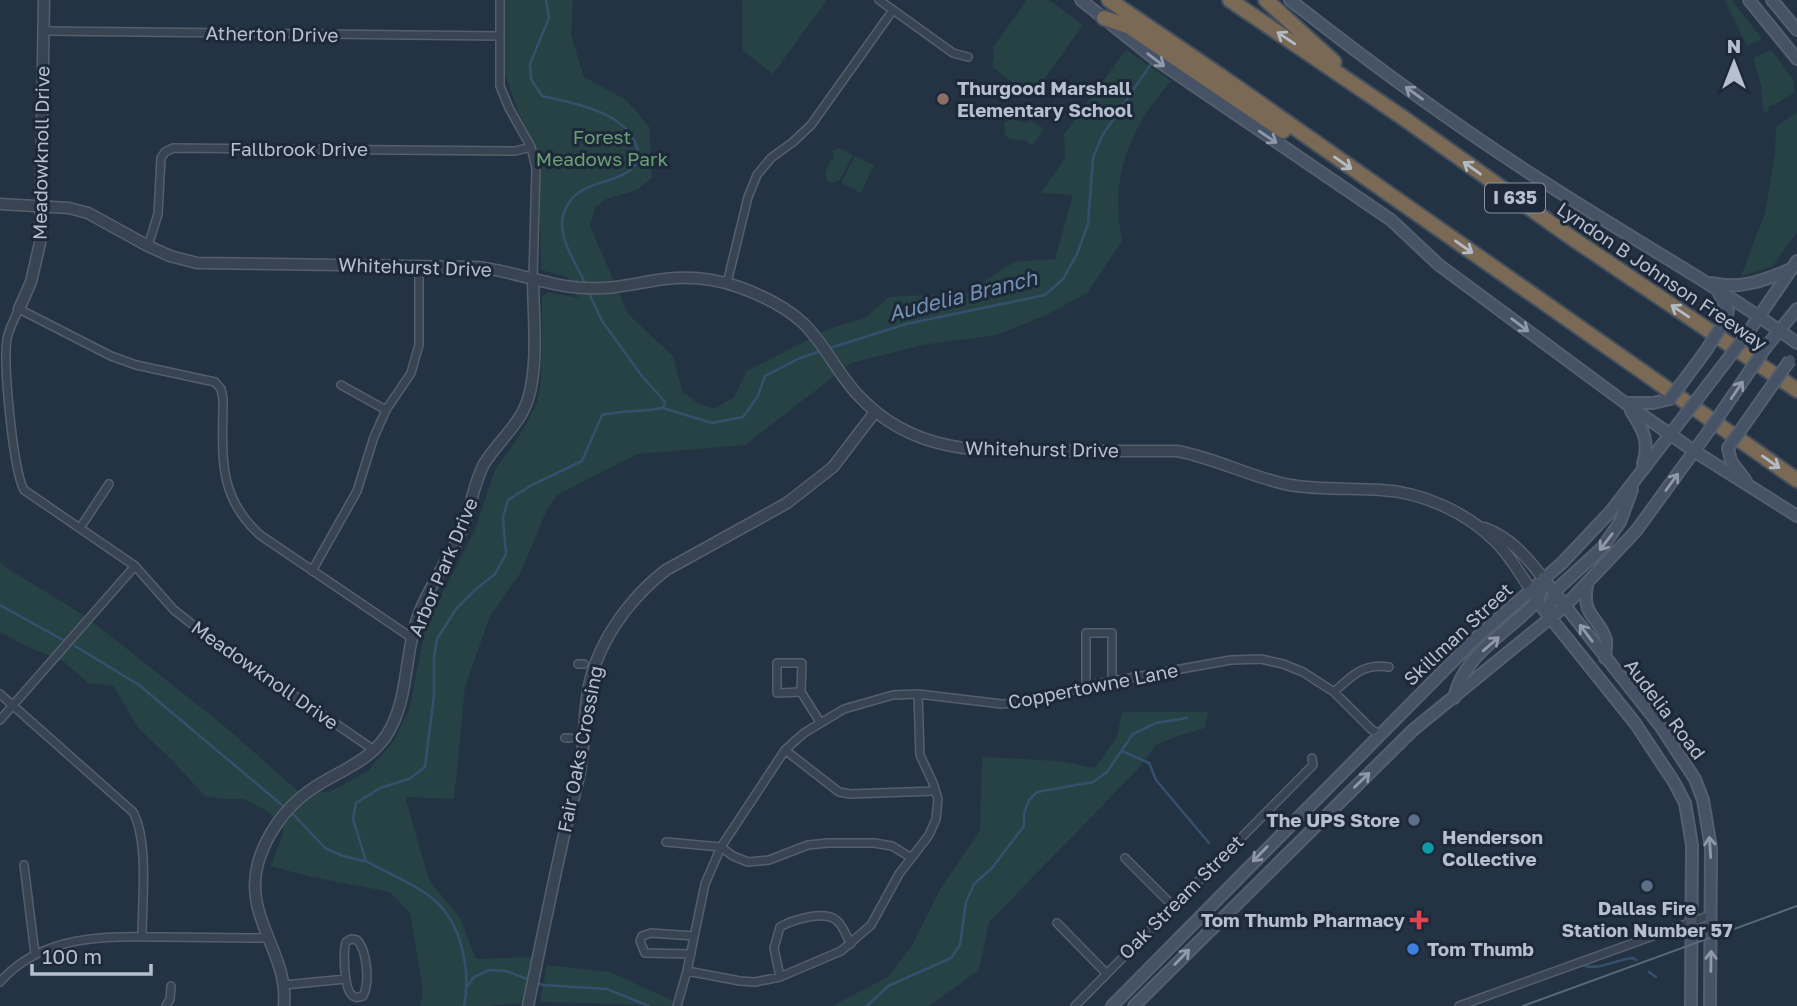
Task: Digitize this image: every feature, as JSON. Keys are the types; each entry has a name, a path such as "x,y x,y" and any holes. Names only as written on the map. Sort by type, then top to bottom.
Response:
{"highway":[{"path":"1109,0 1797,480"},
{"name":"Lyndon B Johnson Freeway","path":"1230,0 1366,92 1569,236 1797,388"},
{"path":"1266,0 1366,92"},
{"path":"1104,18 1129,26 1290,135 1312,141"}],"main road":[{"path":"1081,0 1155,59 1211,99 1391,220 1439,265 1626,404 1797,516"},
{"path":"1290,0 1462,128 1604,220 1704,280 1797,343"},
{"path":"1749,0 1797,59"},
{"path":"1772,0 1797,30"},
{"path":"1704,280 1736,286 1770,278 1794,265"},
{"name":"Skillman Street","path":"1112,1006 1475,639 1562,563 1612,512 1747,334 1794,265"},
{"path":"1626,404 1653,404 1670,399 1726,319 1726,306 1716,288"},
{"path":"1134,1006 1413,730 1551,619 1587,584 1636,531 1766,347 1797,309"},
{"path":"1750,486 1731,461 1728,448 1793,359"},
{"path":"1626,404 1645,434 1646,454 1642,469"},
{"path":"1551,619 1550,607 1554,592 1602,548 1620,522 1635,481"},
{"path":"1453,698 1458,680 1469,663 1537,601 1543,578"},
{"name":"Audelia Road","path":"1543,578 1661,727 1695,779 1703,800 1711,848 1710,1006"},
{"path":"1587,584 1584,598 1587,610 1606,639 1605,658"},
{"name":"Audelia Road","path":"1531,590 1551,619 1635,723 1664,765 1685,803 1692,845 1692,1006"},
{"path":"1691,985 1710,987"}],"street":[{"name":"Meadowknoll Drive","path":"44,0 42,205 37,262 11,326 6,355 20,482 31,497 135,566 188,621 374,750"},
{"name":"Arbor Park Drive","path":"284,1006 281,970 261,922 254,891 258,864 270,835 292,806 310,790 349,769 374,750 385,737 401,699 412,638 426,598 468,517 484,465 519,420 528,400 533,359 536,167 531,146 509,108 500,86 499,0"},
{"path":"879,0 953,53 968,57"},
{"path":"727,283 748,197 757,175 771,158 811,125 893,10"},
{"name":"Atherton Drive","path":"44,31 499,36"},
{"name":"Fallbrook Drive","path":"148,246 158,214 161,158 173,148 515,151 531,146"},
{"name":"Whitehurst Drive","path":"0,204 69,208 99,217 170,256 197,262 477,267 506,270 586,288 617,288 666,279 705,279 727,283 792,313 812,333 858,395 876,412 906,433 936,444 992,451 1177,451 1202,456 1290,485 1385,490 1408,494 1447,508 1477,526 1496,541 1531,590"},
{"path":"312,571 356,491 386,410 411,373 419,345 419,266"},
{"path":"19,309 111,356 157,370 215,382 223,399 226,482 231,499 244,520 260,535 412,638"},
{"path":"341,385 386,410"},
{"name":"Fair Oaks Crossing","path":"528,1006 580,772 588,690 595,665 615,626 643,590 666,570 787,503 833,467 876,412"},
{"path":"80,528 109,484"},
{"name":"Whitehurst Drive","path":"1477,526 1496,532 1510,541 1543,578"},
{"path":"0,720 135,566"},
{"path":"1086,687 1086,634 1112,633 1112,681"},
{"name":"Coppertowne Lane","path":"677,1006 705,884 721,847 785,750 820,723 844,709 872,699 918,694 1002,704 1019,703 1112,681 1231,660 1261,659 1303,672 1334,692 1379,734"},
{"path":"801,692 778,693 776,663 802,663 801,692 820,723"},
{"path":"1334,692 1354,673 1365,667 1389,667"},
{"path":"0,694 124,803 139,823 142,840 142,937"},
{"path":"687,971 755,982 780,977 826,959 851,944 871,925 910,857 929,835 936,819 936,791 920,755 918,694"},
{"path":"785,750 839,792 850,794 936,791"},
{"name":"Oak Stream Street","path":"1074,1006 1313,765 1312,758"},
{"path":"666,842 721,847 748,862 769,860 808,845 828,843 874,843 891,846 910,857"},
{"path":"1125,858 1173,906"},
{"path":"23,865 35,954"},
{"path":"780,977 774,948 780,927 788,922 822,915 832,917 839,922 851,944"},
{"path":"1458,1006 1711,915"},
{"path":"1057,923 1106,974"},
{"path":"691,954 645,953 640,941 642,936 651,933 694,936"},
{"path":"0,982 14,967 35,954 86,938 268,938"},
{"path":"356,940 363,948 366,986 363,996 352,996 346,979 344,948 346,942 356,940"},
{"path":"284,985 346,979"},
{"path":"166,1006 170,999 171,986"}],"green space":[{"name":"Forest Meadows Park","path":"505,0 573,0 571,35 584,77 626,100 649,126 652,177 637,190 606,199 595,208 590,226 628,314 673,356 682,391 696,402 714,409 734,397 747,371 829,329 865,318 889,297 966,293 1014,262 1055,259 1073,195 1041,193 1065,158 1064,134 1126,50 1171,81 1144,117 1126,155 1118,196 1122,241 1087,293 1046,315 997,335 922,345 851,363 745,445 637,454 557,495 547,509 521,572 490,616 465,687 454,799 405,797 429,880 460,918 476,959 532,957 522,1003 420,1006 423,990 410,913 390,892 271,866 284,831 269,812 244,799 205,796 139,729 113,686 88,683 63,661 0,632 0,562 85,616 222,724 298,791 329,792 367,772 394,741 410,707 426,625 475,530 495,470 523,430 537,403 541,378 542,297 548,292 578,298 568,277 541,270 539,155 518,111 505,74"},
{"path":"742,0 827,0 773,74 743,51"},
{"path":"1027,0 1049,0 1083,25 1032,96 992,67 993,47"},
{"path":"1724,0 1732,0 1762,39 1747,46"},
{"path":"1771,50 1793,79 1795,92 1769,106 1768,112 1763,111 1761,85 1753,58"},
{"path":"1797,112 1797,232 1772,267 1741,276 1765,213 1775,153 1776,127"},
{"path":"1012,119 1026,123 1031,120 1044,129 1034,144 1010,139 1005,135 1004,122"},
{"path":"839,148 853,155 840,180 832,183 827,180 825,173 831,159 834,159 833,151"},
{"path":"855,156 874,165 861,193 841,183"},
{"path":"1122,712 1208,712 1205,728 1156,745 1139,768 989,922 979,970 929,1006 832,1006 888,977 911,947 941,888 980,831 982,757 1059,761 1095,768 1117,737"},
{"path":"547,965 610,972 684,1006 540,1002"}],"waterway":[{"path":"546,0 549,18 530,64 531,79 542,96 598,111 623,126 632,136 638,154 637,162 629,171 583,190 568,204 563,214 566,245 586,285"},
{"name":"Audelia Branch","path":"827,349 906,324 1045,295 1063,279 1077,254 1088,224 1093,158 1102,136 1153,61"},
{"path":"464,1006 465,963 451,921 443,909 426,894 366,861 353,819 356,803 380,788 409,779 425,767 434,695 437,639 456,609 495,574 506,554 503,517 508,500 582,461 602,415 663,408 665,402 642,376 602,321 588,291"},
{"name":"Audelia Branch","path":"663,408 712,423 743,417 758,396 765,376 800,358 821,351"},
{"path":"0,605 63,640"},
{"path":"75,646 139,685 282,805"},
{"path":"867,1006 888,986 951,958 960,945 966,902 974,884 992,868 1024,826 1024,813 1029,800 1037,792 1093,782 1107,772 1133,734 1156,723 1187,718"},
{"path":"1122,751 1149,763 1156,780 1209,843"},
{"path":"293,814 325,848 364,861"},
{"path":"1585,966 1597,967 1627,959 1636,960"},
{"path":"466,988 474,977 489,970 506,971 543,985 607,989 649,1006"},
{"path":"1649,972 1656,977"}],"tram line":[{"path":"1523,1006 1797,906"}],"place":[{"name":"Thurgood Marshall Elementary School","path":"943,99"},
{"name":"The UPS Store","path":"1414,820"},
{"name":"Henderson Collective","path":"1428,848"},
{"name":"Dallas Fire Station Number 57","path":"1647,886"},
{"name":"Tom Thumb Pharmacy","path":"1419,920"},
{"name":"Tom Thumb","path":"1413,949"}]}
